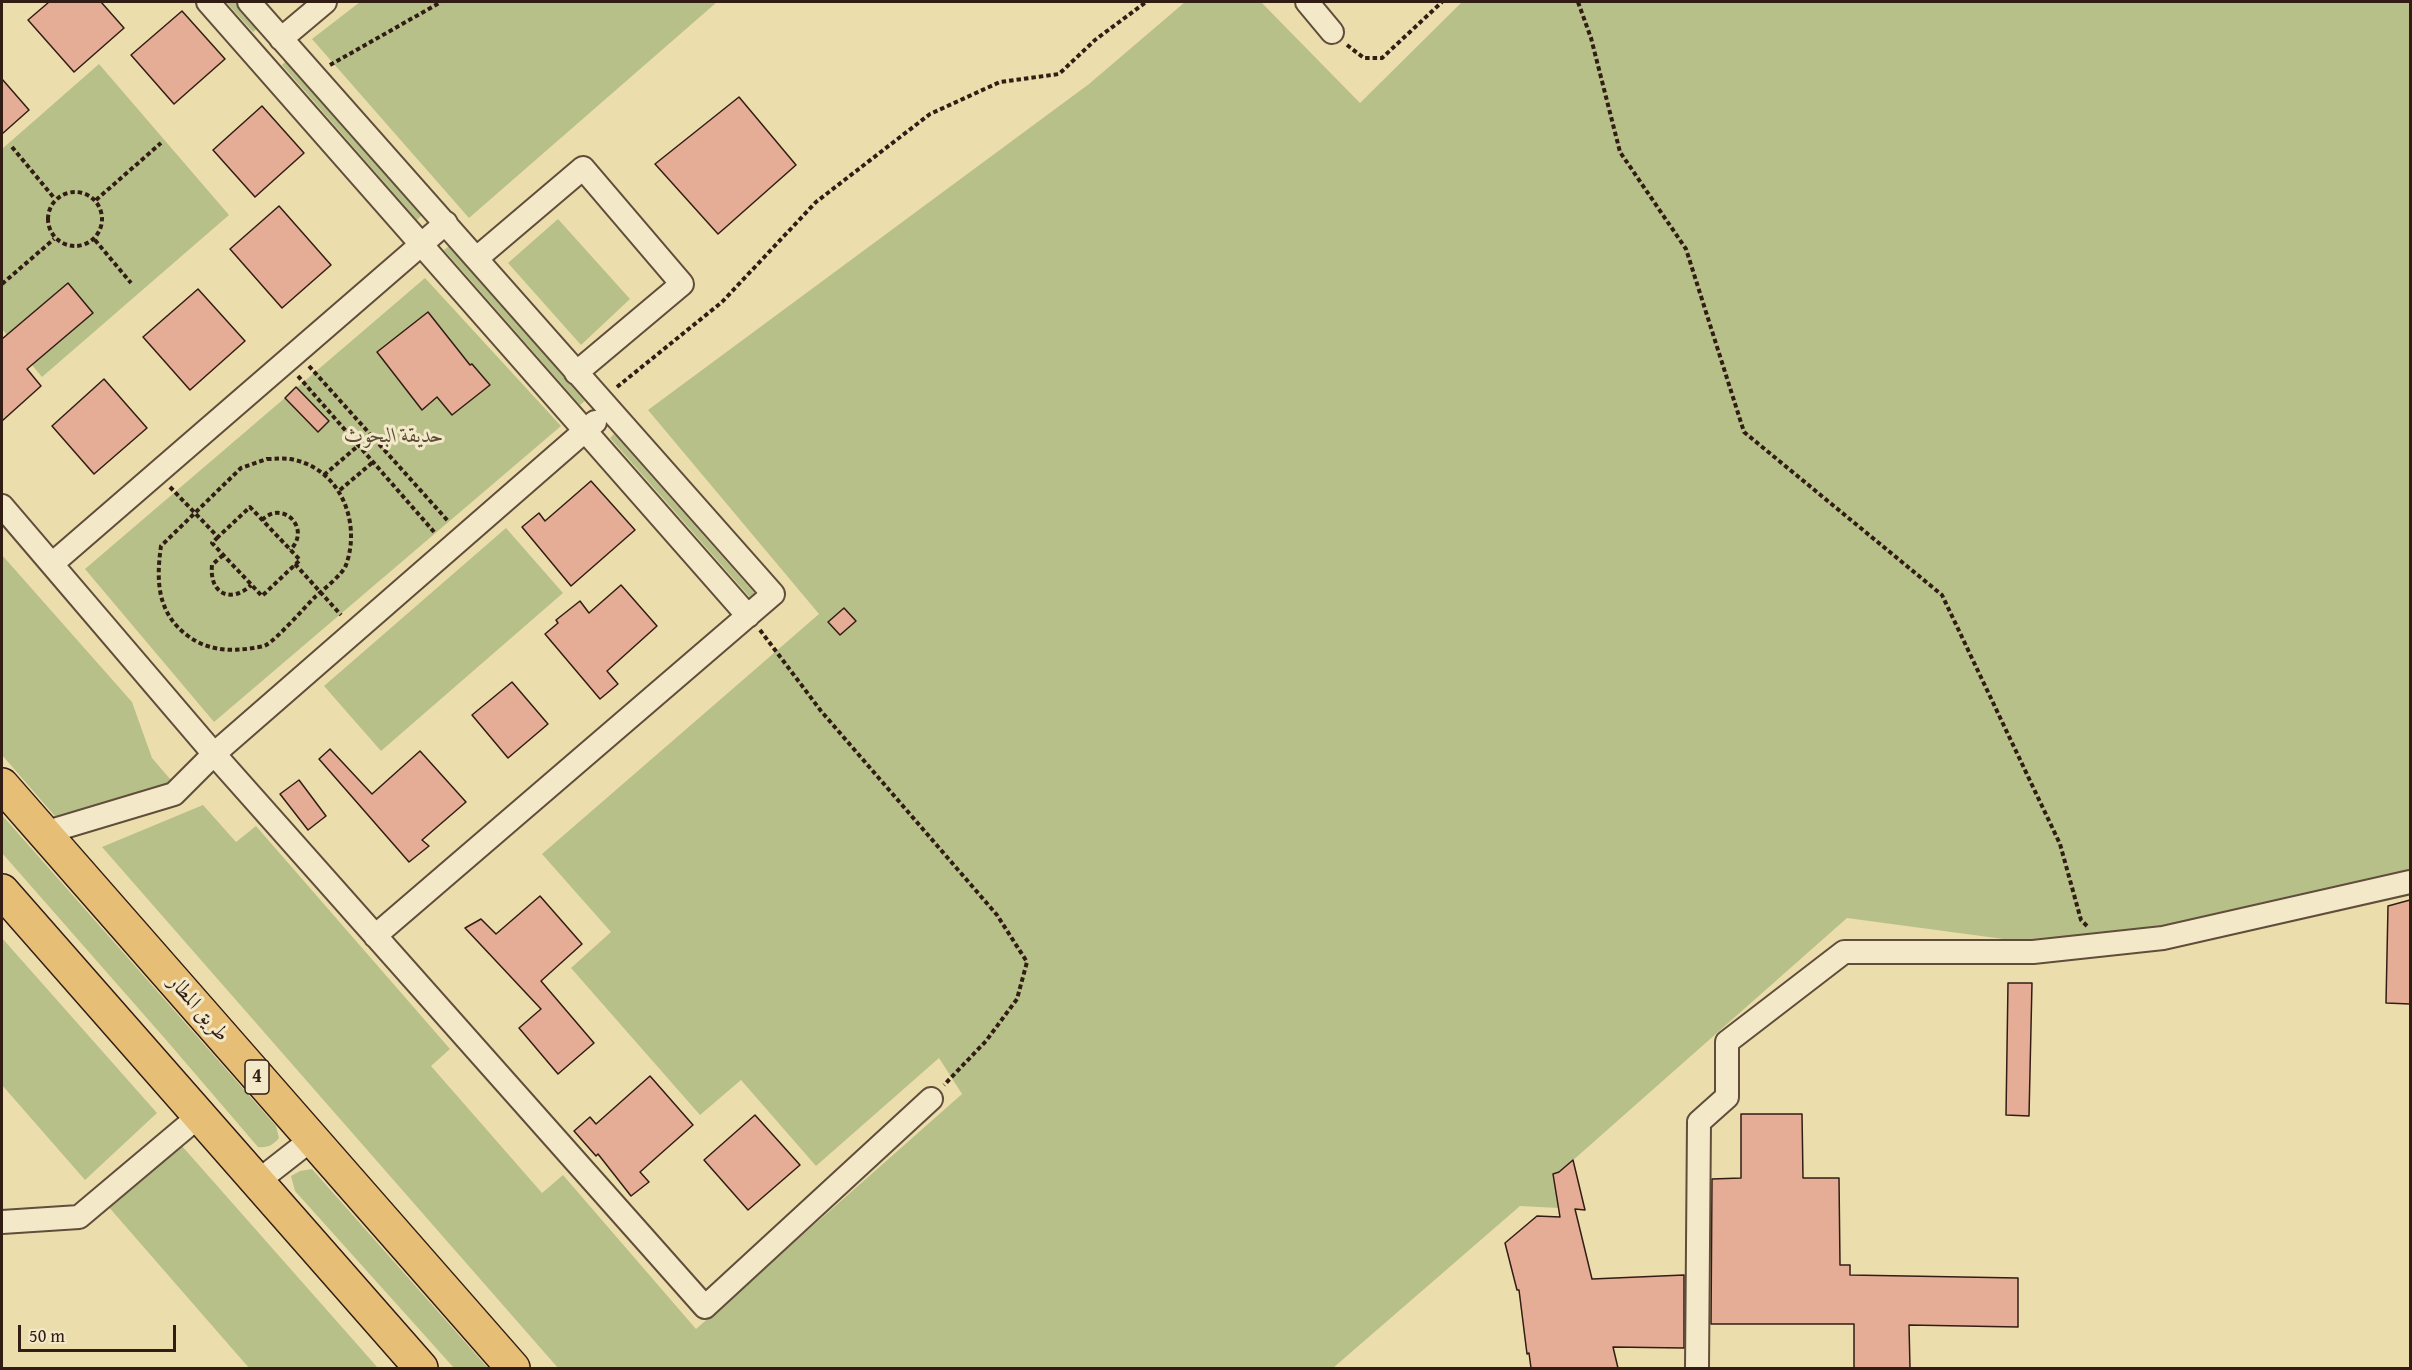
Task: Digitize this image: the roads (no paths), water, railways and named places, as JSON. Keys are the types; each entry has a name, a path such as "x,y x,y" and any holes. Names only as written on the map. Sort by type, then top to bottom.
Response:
{"highway":[{"name":"طريق المطار","path":"2,785 513,1368"},
{"path":"2,891 421,1368"}],"street":[{"path":"208,2 748,616"},
{"path":"249,2 477,258 604,406 773,594 375,936"},
{"path":"280,39 325,2"},
{"path":"1306,2 1332,32"},
{"path":"477,258 583,168 682,284 576,374"},
{"path":"52,564 446,223"},
{"path":"44,833 174,794 214,754 585,431 604,406"},
{"path":"2,506 214,754 705,1306 931,1099"},
{"path":"1697,1368 1699,1122 1727,1097 1727,1042 1844,952 2033,952 2163,938 2410,882"},
{"path":"2,1222 79,1217 199,1116"},
{"path":"257,1182 312,1139"}],"park label":[{"name":"حديقة البحوث","path":"394,437"}]}
